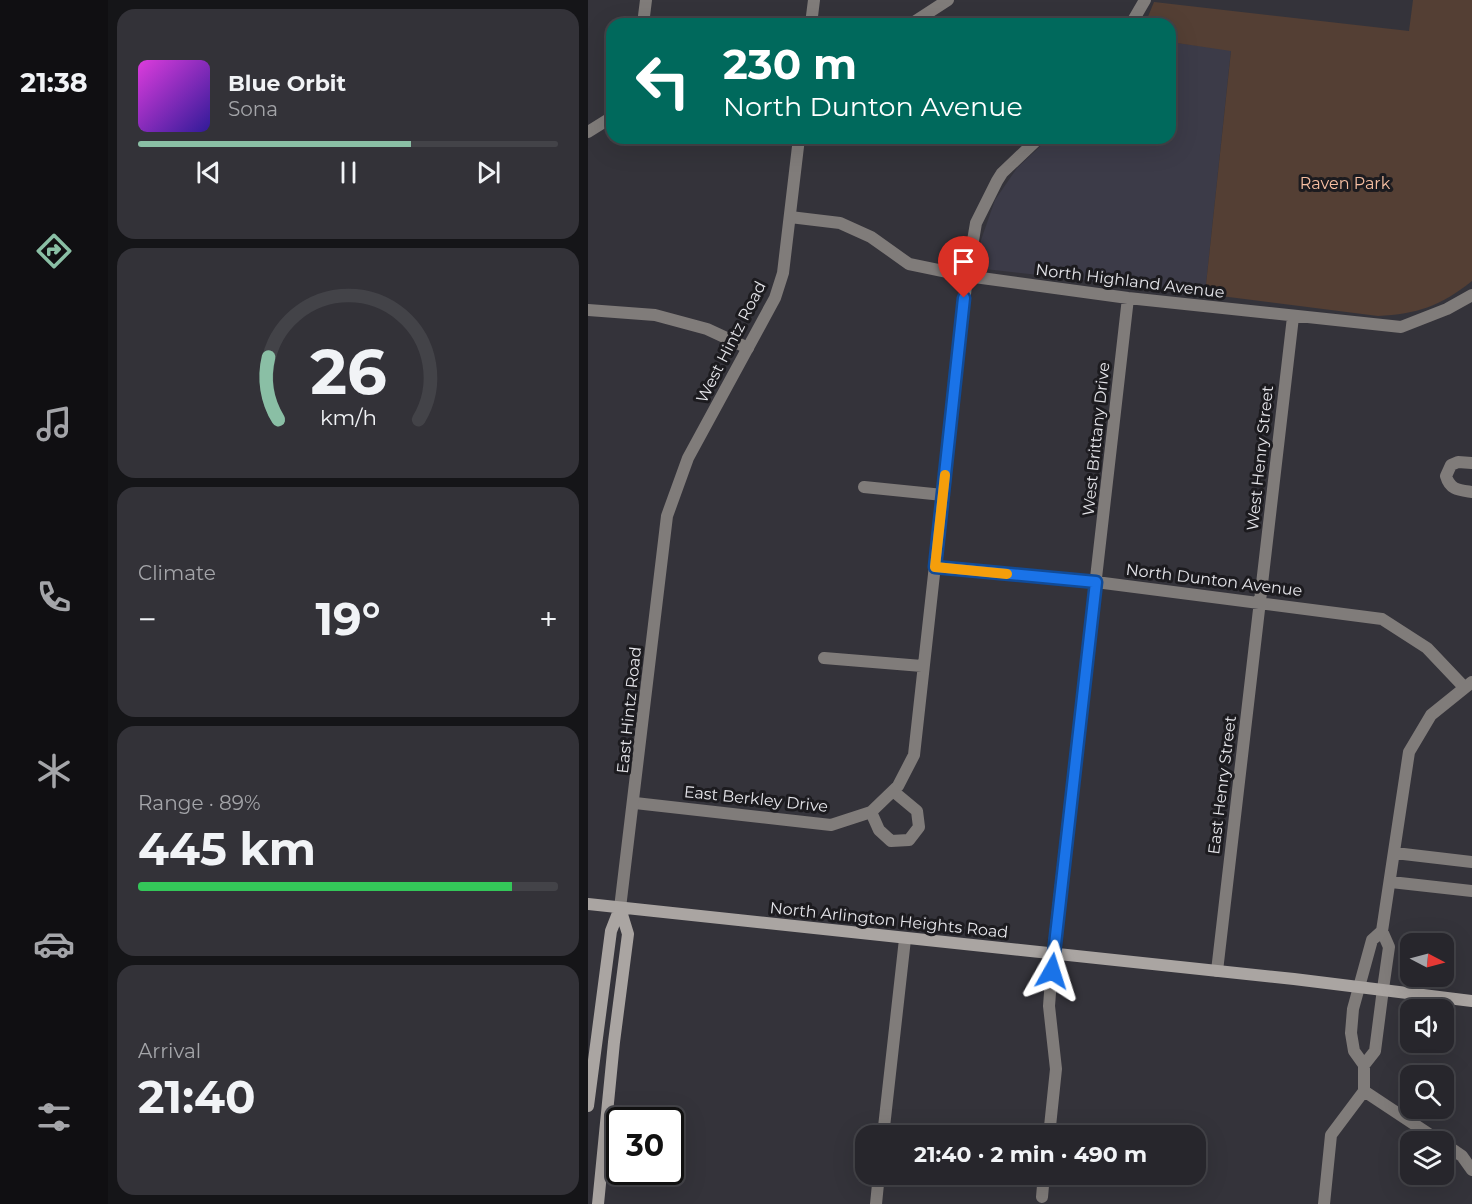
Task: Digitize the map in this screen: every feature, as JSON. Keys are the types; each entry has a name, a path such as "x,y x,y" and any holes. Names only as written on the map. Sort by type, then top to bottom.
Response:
{"main road":[{"name":"North Arlington Heights Road","path":"588,904 1358,986 1472,1001"},
{"name":"East Hintz Road","path":"588,1106 592,1038 611,931 620,908"},
{"name":"East Hintz Road","path":"598,1204 614,1042 628,934 620,908"}],"street":[{"path":"644,18 646,0"},
{"path":"812,18 814,0"},
{"path":"920,18 948,0"},
{"path":"1134,18 1145,0"},
{"path":"588,132 606,121"},
{"name":"West Hintz Road","path":"667,516 688,458 775,298 783,273 798,144"},
{"name":"East Berkley Drive","path":"635,803 831,825 872,812 893,791 914,755 922,666 967,276 976,223 1002,173 1033,144"},
{"name":"North Highland Avenue","path":"790,217 840,223 871,237 909,264 967,276 1293,317 1401,327 1447,309 1472,295"},
{"name":"West Brittany Drive","path":"1050,1125 1056,1069 1049,1006 1053,954 1128,298"},
{"path":"588,310 655,315 707,329 748,348"},
{"name":"West Henry Street","path":"1261,603 1293,317"},
{"path":"1472,463 1458,462 1451,465 1446,476 1448,484 1455,490 1472,492"},
{"path":"864,488 943,495"},
{"name":"East Hintz Road","path":"620,908 635,803 667,516"},
{"name":"North Dunton Avenue","path":"935,567 1096,582 1382,619 1427,648 1468,685"},
{"name":"East Henry Street","path":"1217,971 1261,603"},
{"path":"824,658 922,666"},
{"path":"1364,1065 1374,1051 1383,989 1389,947 1382,931 1409,752 1431,715 1468,685"},
{"path":"872,812 879,830 891,841 909,840 919,827 917,811 893,791"},
{"path":"1395,853 1472,862"},
{"path":"1391,882 1472,891"},
{"path":"1324,1204 1331,1135 1364,1091 1364,1065 1354,1051 1351,1033 1358,986 1372,940 1382,931"},
{"path":"884,1125 905,939"},
{"path":"1364,1091 1425,1131"},
{"path":"1454,1150 1462,1156 1472,1170"},
{"path":"876,1204 878,1185"},
{"path":"1042,1197 1043,1185"}],"shaded area":[{"path":"1176,43 1231,50 1205,294 985,269 979,265 981,240 995,200 1017,168 1043,144 1176,144"}],"green space":[{"name":"Raven Park","path":"1413,0 1472,0 1472,281 1439,303 1417,311 1378,316 1205,294 1231,51 1176,43 1176,18 1147,18 1154,2 1409,31"}],"slow traffic":[{"path":"945,475 935,567 1007,574"}],"route":[{"path":"964,298 935,567 1096,582 1052,971"}]}
